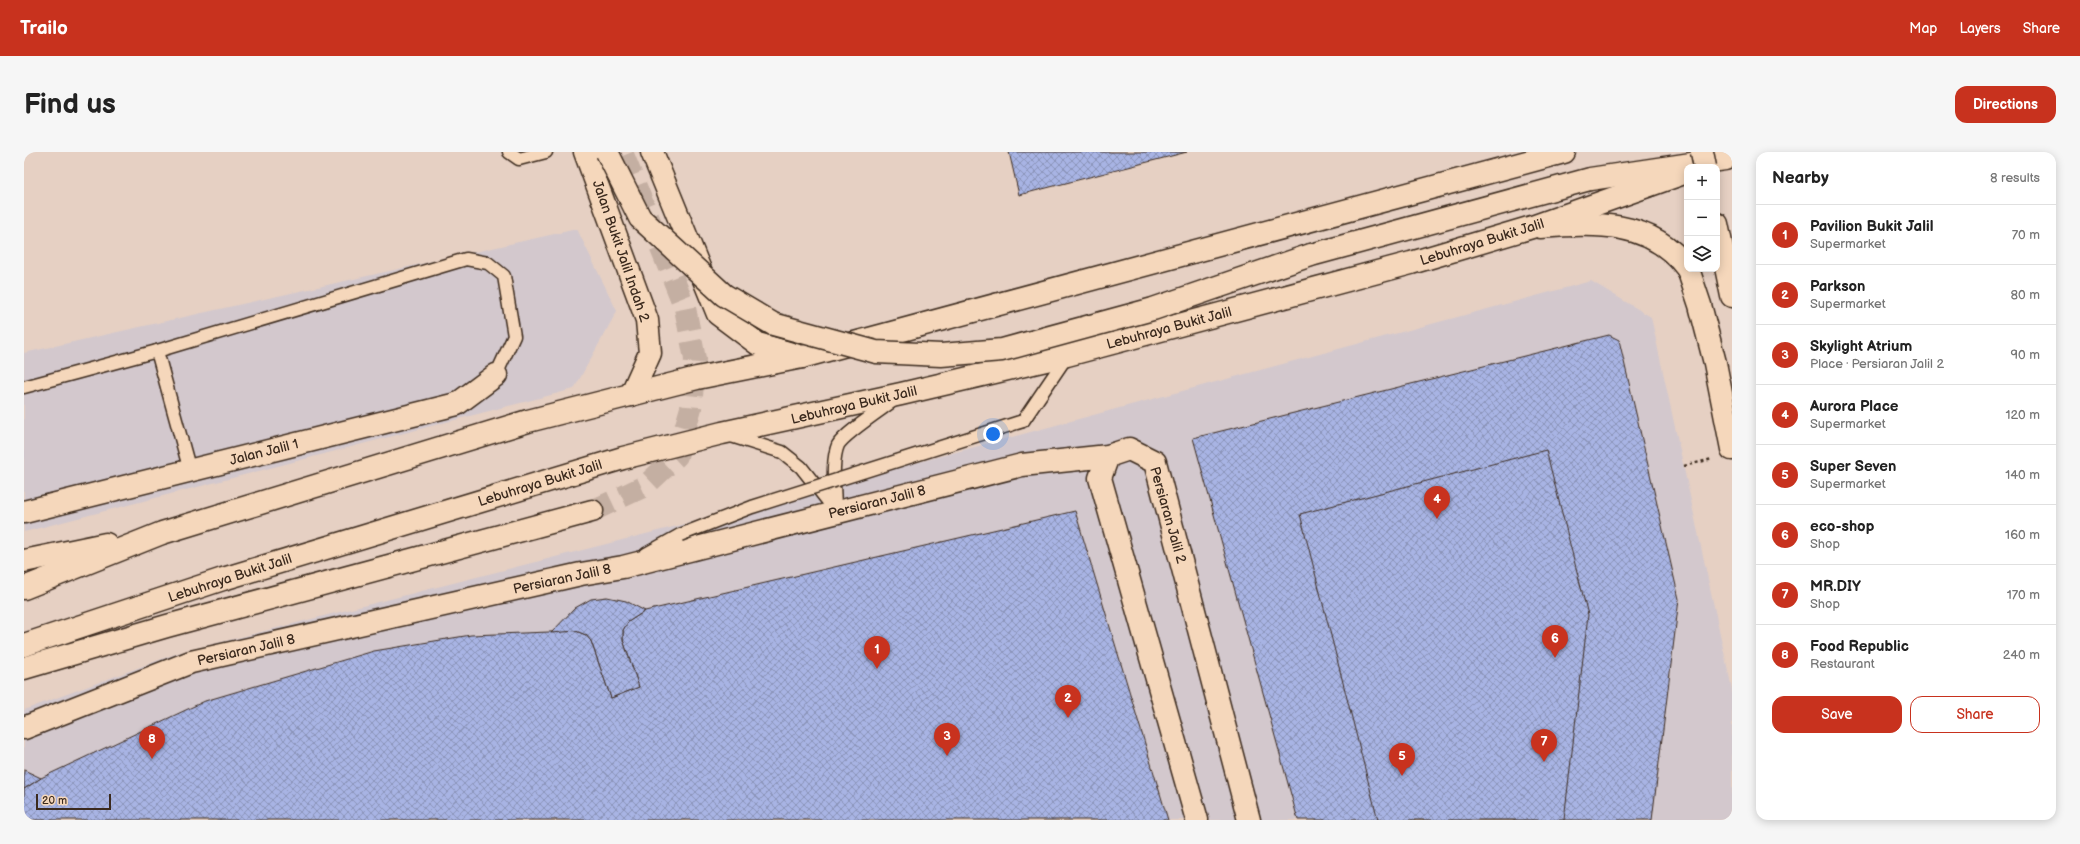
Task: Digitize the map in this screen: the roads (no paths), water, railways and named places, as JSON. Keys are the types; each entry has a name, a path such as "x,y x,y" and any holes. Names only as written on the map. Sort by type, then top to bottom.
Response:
{"main road":[{"name":"Jalan Bukit Jalil Indah 2","path":"585,152 647,320 650,353 631,395"},
{"path":"607,152 640,218 724,295 773,324 876,352 941,355 1002,350 1153,308 1311,255 1590,180 1728,158"},
{"path":"652,152 718,314 758,344 802,357"},
{"path":"24,588 162,533 528,421 697,378 802,357 1564,152"},
{"path":"1702,152 1704,164"},
{"path":"1710,164 1728,158"},
{"name":"Lebuhraya Bukit Jalil","path":"24,645 299,556 623,458 722,433 901,394 1067,355 1411,263 1532,227 1684,173"},
{"path":"1532,227 1594,224 1630,229 1658,241 1678,255 1684,264"},
{"path":"1720,236 1732,296"},
{"path":"1688,272 1700,305 1715,363 1725,454"},
{"name":"Jalan Jalil 1","path":"24,512 457,404 496,375"},
{"name":"Persiaran Jalil 2","path":"1108,456 1129,450 1155,462 1249,820"},
{"path":"1108,456 1100,478 1197,820"},
{"name":"Persiaran Jalil 8","path":"24,728 191,662 581,574 623,567 1022,465 1108,456"},
{"path":"24,668 167,626 592,511"},
{"path":"24,561 162,533"}],"lane":[{"path":"509,152 519,159 546,152"},
{"path":"24,387 156,351 466,259 488,263 504,276 514,336 496,375"},
{"path":"156,351 190,471"},
{"path":"623,567 680,535 752,507 1022,420 1067,355"},
{"path":"722,433 782,452 801,467 835,510 835,463 838,445 853,431 901,394"}],"tunnel":[{"path":"592,511 645,486 677,456 691,408 695,359 685,308 622,152"}],"place":[{"name":"Aurora Place","path":"1437,519"},
{"name":"eco-shop","path":"1555,658"},
{"name":"Pavilion Bukit Jalil","path":"877,669"},
{"name":"Parkson","path":"1068,718"},
{"name":"Skylight Atrium","path":"947,756"},
{"name":"Food Republic","path":"152,759"},
{"name":"MR.DIY","path":"1544,762"},
{"name":"Super Seven","path":"1402,776"}]}
